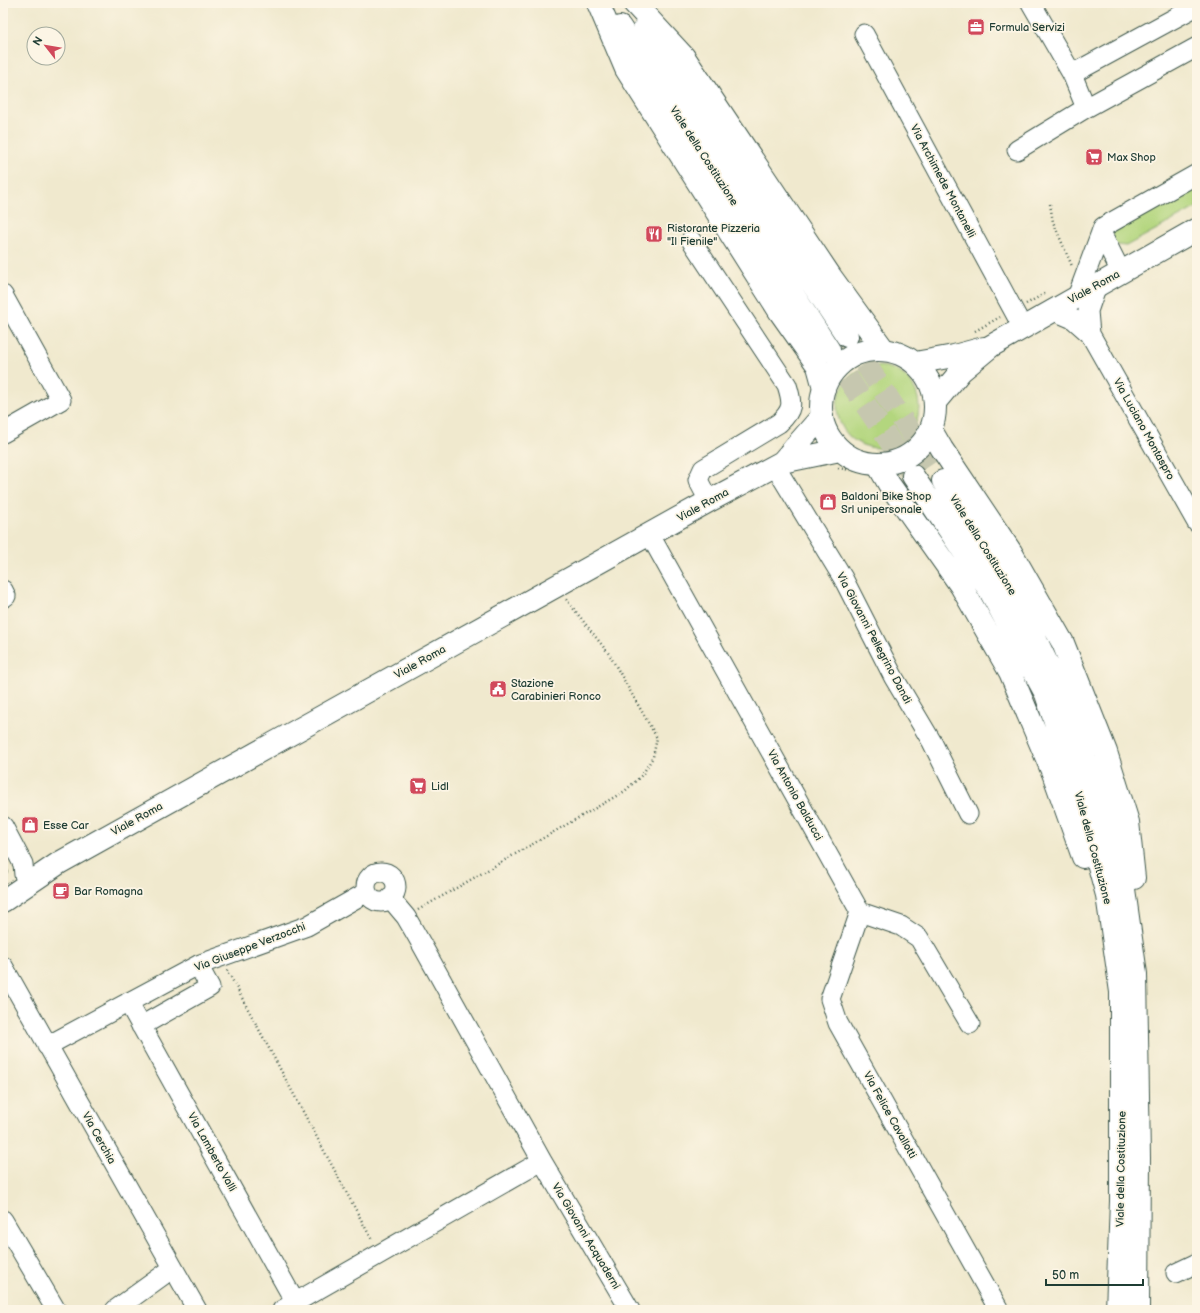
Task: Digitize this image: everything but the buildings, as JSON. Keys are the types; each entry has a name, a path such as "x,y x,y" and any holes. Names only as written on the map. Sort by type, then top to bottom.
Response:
{"main road":[{"path":"598,3 626,69 780,312 818,366 824,388"},
{"name":"Viale della Costituzione","path":"604,3 829,350"},
{"name":"Viale della Costituzione","path":"626,3 847,336"},
{"path":"634,3 684,57 831,277 884,350"},
{"name":"Viale Roma","path":"936,401 961,371 991,346 1018,319 1084,284 1121,272 1197,229"},
{"name":"Viale Roma","path":"915,362 954,356 991,346"},
{"path":"884,350 900,354 915,362 925,373 932,386 936,401 935,416 931,430 922,444 910,455 894,462 878,465 864,463 852,458 840,450 828,434 822,416 821,402 824,388 833,372 847,359 865,351 884,350"},
{"name":"Viale Roma","path":"779,464 822,416"},
{"path":"931,430 942,449 1011,552 1063,643 1106,752 1128,822 1134,879 1146,945 1136,974"},
{"name":"Viale Roma","path":"3,901 59,863 709,501 779,464 840,450"},
{"path":"878,465 889,484 961,586 1010,672 1053,773 1095,889 1108,963 1122,992"},
{"name":"Viale della Costituzione","path":"913,476 990,591 1046,694 1079,794 1107,895 1122,992 1121,1201 1117,1310"},
{"name":"Viale della Costituzione","path":"943,481 1017,601 1067,704 1122,868 1136,974 1139,1158 1138,1310"},
{"name":"Viale Roma","path":"3,883 59,863"}],"street":[{"path":"1031,3 1072,74 1086,108"},
{"path":"1072,74 1197,6"},
{"name":"Via Archimede Montanelli","path":"864,34 1018,319"},
{"path":"1017,150 1086,108 1197,47"},
{"path":"1121,272 1101,232 1103,227 1197,174"},
{"name":"Via Luciano Montaspro","path":"1090,334 1084,284 1101,232"},
{"path":"690,240 787,385 791,399 789,413 779,423 703,469 698,480 709,501"},
{"path":"3,295 61,400 3,433"},
{"name":"Via Luciano Montaspro","path":"1050,301 1090,334 1197,524"},
{"name":"Via Giovanni Pellegrino Dandi","path":"779,464 843,578 894,678 932,742 968,814"},
{"name":"Via Antonio Balducci","path":"650,535 860,912"},
{"path":"3,590 6,596 3,598"},
{"path":"3,826 23,864 24,875"},
{"path":"376,873 385,873 392,878 396,886 395,891 390,898 386,901 377,901 367,892 366,888 369,879 376,873"},
{"name":"Via Giuseppe Verzocchi","path":"47,1046 198,965 307,926 367,892"},
{"name":"Via Giovanni Acquaderni","path":"390,898 406,917 542,1161 630,1310"},
{"path":"860,912 901,926 919,938 970,1024"},
{"name":"Via Felice Cavallotti","path":"860,912 830,1000 838,1023 999,1310"},
{"path":"141,1026 210,987 198,965"},
{"name":"Via Cerchia","path":"3,966 197,1310"},
{"name":"Via Lamberto Valli","path":"128,1002 289,1306"},
{"path":"289,1306 384,1253 542,1161"},
{"path":"3,1220 56,1310"},
{"path":"1176,1273 1197,1263"},
{"path":"115,1310 173,1268"}],"path":[{"path":"1050,204 1053,222 1084,284"},
{"path":"973,332 1018,319 1050,301"},
{"path":"406,917 625,791 642,775 653,757 657,738 645,715 609,654 566,599"},
{"path":"220,956 384,1253"}],"green space":[{"path":"1197,182 1197,207 1126,246 1117,245 1112,241 1113,232"},
{"path":"870,366 886,366 901,373 912,384 919,399 919,415 916,423 907,436 894,445 886,448 870,448 855,441 844,430 837,415 837,399 844,384 855,373"}],"tunnel":[{"path":"847,336 943,481"},
{"path":"829,350 913,476"}],"place":[{"name":"Formula Servizi","path":"976,27"},
{"name":"Max Shop","path":"1094,157"},
{"name":"Ristorante Pizzeria \"Il Fienile\"","path":"654,234"},
{"name":"Baldoni Bike Shop Srl unipersonale","path":"828,502"},
{"name":"Stazione Carabinieri Ronco","path":"498,689"},
{"name":"Lidl","path":"418,786"},
{"name":"Esse Car","path":"30,825"},
{"name":"Bar Romagna","path":"61,891"}]}
